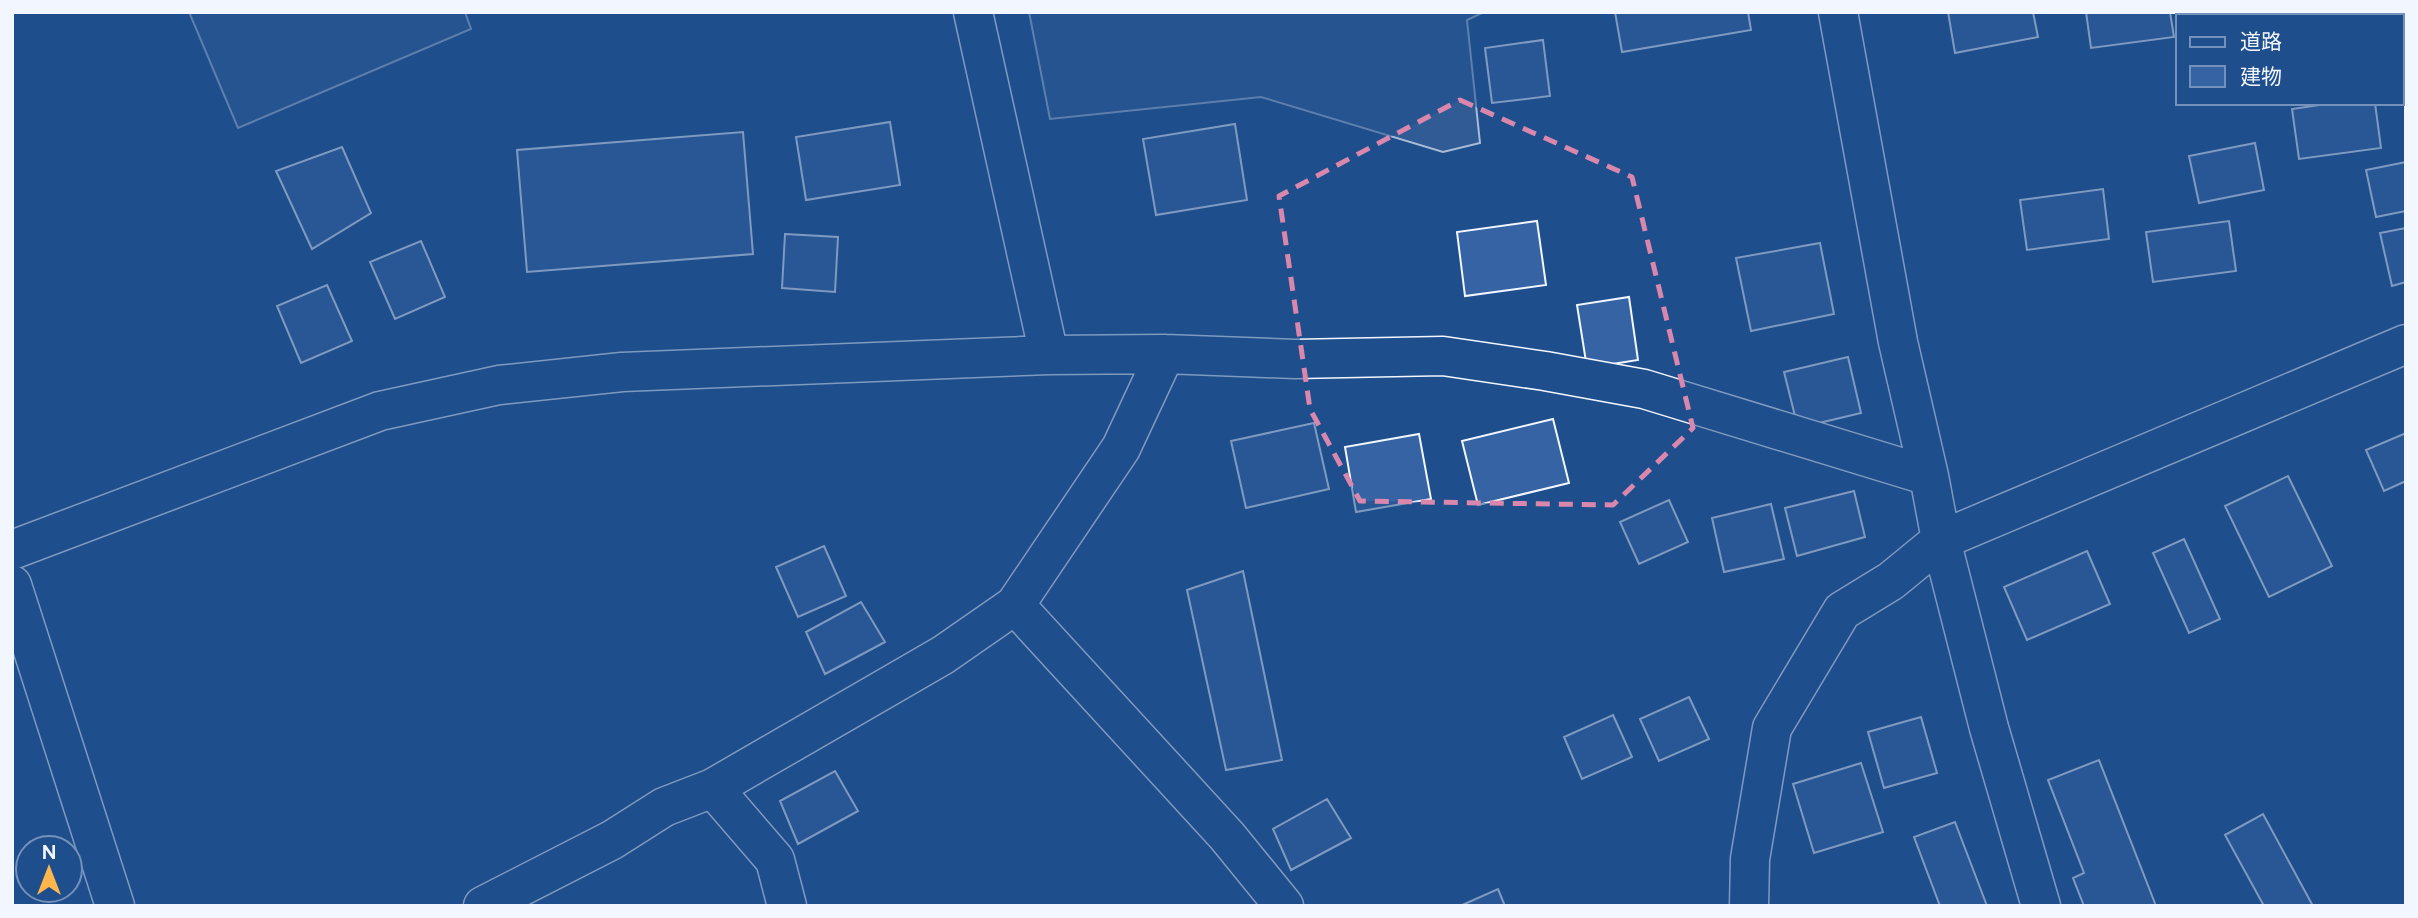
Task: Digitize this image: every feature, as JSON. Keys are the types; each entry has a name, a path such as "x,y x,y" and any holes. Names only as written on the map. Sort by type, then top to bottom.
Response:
{"street":[{"path":"973,12 1049,355"},
{"path":"1838,12 1898,342 1941,540 1989,728 2041,906"},
{"path":"1749,906 1750,859 1772,728 1842,611 1891,581 1941,540 2406,344"},
{"path":"483,906 612,840 664,807 713,789 943,654 1016,605 1121,448 1165,354"},
{"path":"12,550 380,411 499,385 622,372 1049,355 1165,354 1295,359 1443,356 1545,371 1644,390 1929,476"},
{"path":"12,585 115,906"},
{"path":"1016,605 1227,836 1284,906"},
{"path":"713,789 775,860 787,906"}],"highlighted area":[{"path":"1460,100 1632,177 1693,428 1613,505 1360,501 1310,409 1279,196"}],"shaded area":[{"path":"189,12 465,12 471,29 238,128"},
{"path":"1029,12 1484,12 1467,20 1480,143 1443,152 1261,97 1050,119"}],"building":[{"path":"1615,12 1748,12 1751,30 1622,52"},
{"path":"1948,12 2033,12 2038,37 1955,53"},
{"path":"2086,12 2170,12 2174,37 2091,48"},
{"path":"1543,40 1550,96 1492,103 1485,48"},
{"path":"2319,105 2375,105 2381,148 2299,159 2292,109"},
{"path":"890,122 900,185 806,200 796,137"},
{"path":"1235,124 1247,200 1156,215 1143,139"},
{"path":"743,132 753,254 527,272 517,150"},
{"path":"2255,143 2264,190 2199,203 2189,156"},
{"path":"342,147 371,213 312,249 276,171"},
{"path":"2406,162 2406,211 2376,217 2366,170"},
{"path":"2103,189 2109,239 2027,250 2020,200"},
{"path":"1537,221 1546,285 1465,296 1457,232"},
{"path":"2229,221 2236,271 2153,282 2146,232"},
{"path":"2406,228 2406,282 2392,286 2380,233"},
{"path":"785,234 838,237 835,292 782,288"},
{"path":"421,241 445,297 395,319 370,262"},
{"path":"1820,243 1834,314 1751,331 1736,258"},
{"path":"327,285 352,341 301,363 277,306"},
{"path":"1629,297 1638,360 1587,368 1577,305"},
{"path":"1848,357 1861,413 1798,428 1784,372"},
{"path":"1553,419 1569,483 1478,505 1462,441"},
{"path":"1314,423 1329,489 1246,508 1231,441"},
{"path":"2406,433 2406,481 2384,491 2366,450"},
{"path":"1419,434 1431,499 1356,512 1345,447"},
{"path":"2288,476 2332,566 2269,597 2225,506"},
{"path":"1854,491 1865,537 1797,556 1785,508"},
{"path":"1669,500 1688,542 1639,564 1620,522"},
{"path":"1771,504 1784,559 1724,572 1712,518"},
{"path":"2184,539 2220,619 2189,633 2153,553"},
{"path":"824,546 846,596 798,617 776,567"},
{"path":"2087,551 2110,604 2027,640 2004,587"},
{"path":"1243,571 1282,760 1226,770 1187,590"},
{"path":"861,602 885,642 825,674 806,632"},
{"path":"1689,697 1709,739 1659,761 1640,719"},
{"path":"1613,715 1632,757 1582,779 1564,737"},
{"path":"1921,717 1937,773 1884,788 1868,732"},
{"path":"2099,760 2156,906 2084,906 2073,878 2084,873 2048,780"},
{"path":"1861,763 1883,832 1814,853 1793,784"},
{"path":"835,771 858,811 798,844 780,801"},
{"path":"1327,799 1351,838 1291,870 1273,829"},
{"path":"2263,814 2313,906 2264,906 2225,835"},
{"path":"1955,822 1987,906 1940,906 1914,837"},
{"path":"1498,889 1505,906 1460,906"}]}
